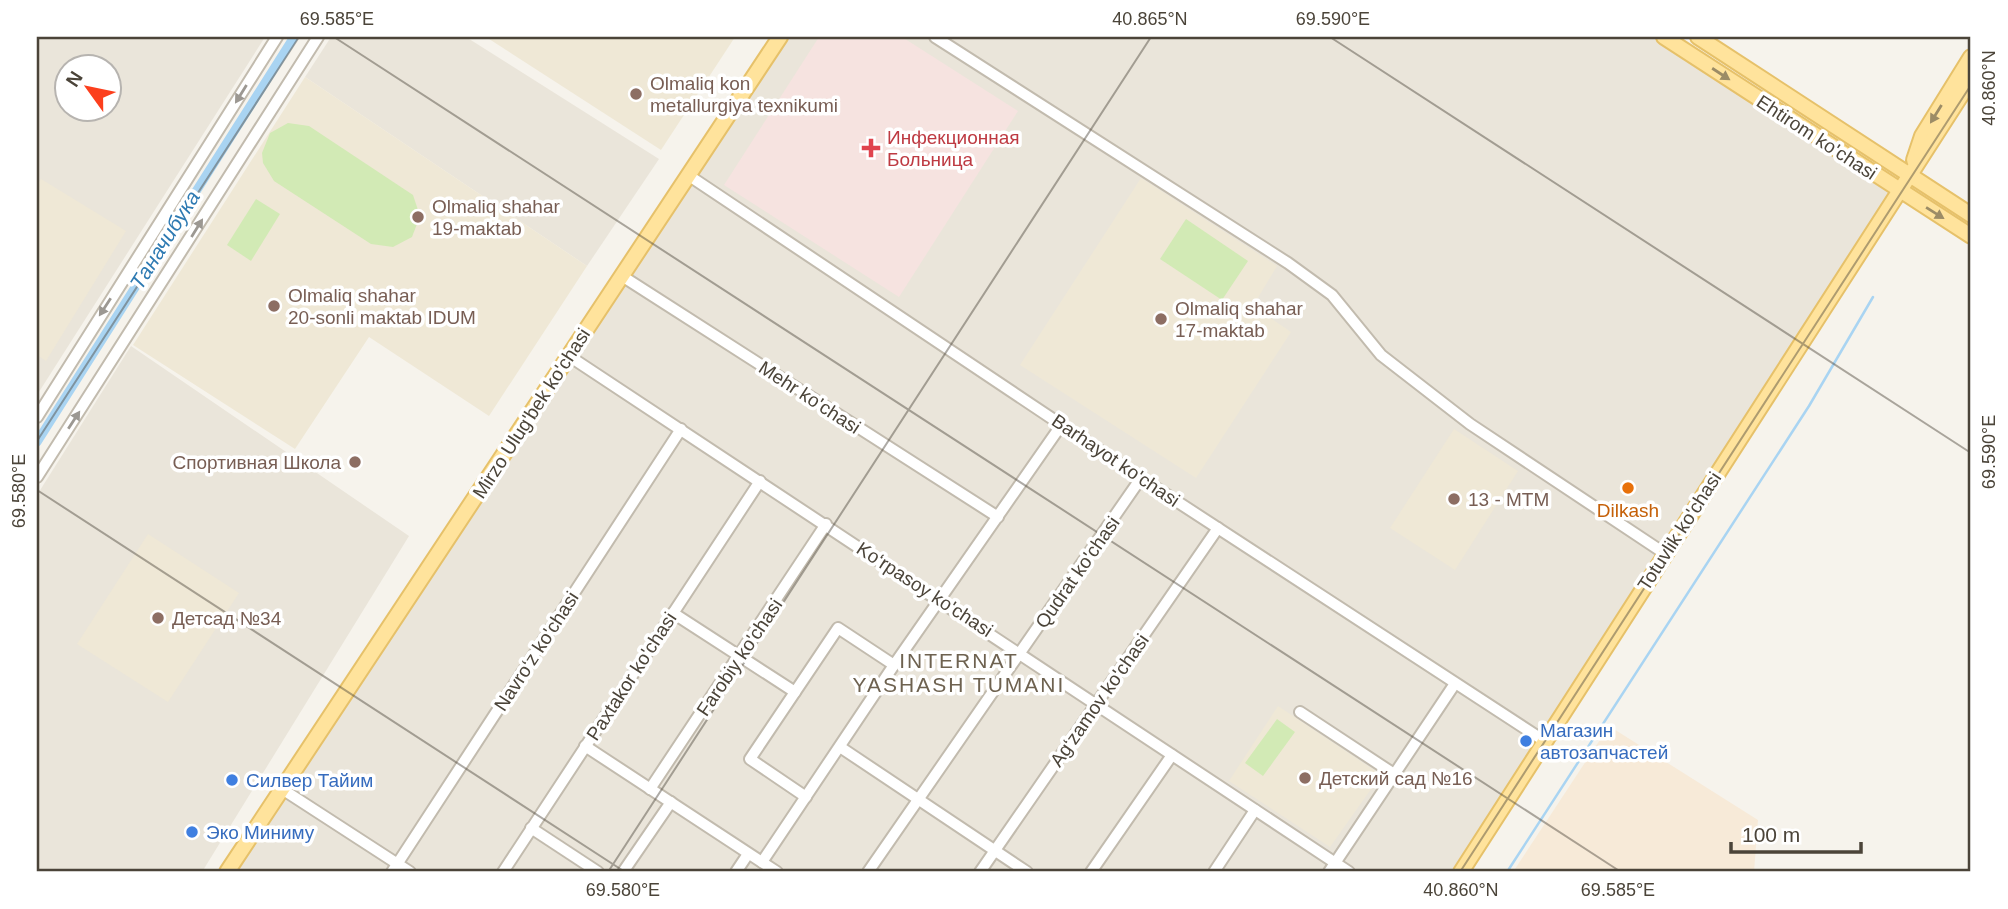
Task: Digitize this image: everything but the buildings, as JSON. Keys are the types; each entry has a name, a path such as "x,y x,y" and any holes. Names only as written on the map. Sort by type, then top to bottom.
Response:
{"main road":[{"name":"Mirzo Ulug'bek ko'chasi","path":"227,872 780,37"},
{"name":"Ehtirom ko'chasi","path":"1664,37 1971,236"},
{"name":"Ehtirom ko'chasi","path":"1698,37 1971,215"},
{"path":"1908,175 1922,136 1971,57"},
{"path":"1908,175 1933,142 1971,80"},
{"name":"Totuvlik ko'chasi","path":"1461,872 1908,175"}],"street":[{"path":"37,417 277,37"},
{"path":"37,477 318,37"},
{"path":"935,37 1289,263 1332,295 1381,355 1470,425 1664,553"},
{"name":"Barhayot ko'chasi","path":"688,175 1454,685 1546,741"},
{"name":"Mehr ko'chasi","path":"622,276 998,517"},
{"name":"Ko‘rpasoy ko'chasi","path":"569,356 1020,652 1255,810 1332,868 1349,872"},
{"path":"762,862 894,665 1062,424"},
{"name":"Navro‘z ko'chasi","path":"395,868 681,429"},
{"name":"Qudrat ko'chasi","path":"868,872 1142,478"},
{"name":"Paxtakor ko'chasi","path":"503,872 760,481"},
{"name":"Farobiy ko'chasi","path":"650,789 826,524"},
{"name":"Ag‘zamov ko'chasi","path":"979,872 1219,528"},
{"path":"673,613 795,692"},
{"path":"806,797 750,759 838,628 894,665"},
{"path":"1332,868 1454,685"},
{"path":"1300,712 1394,774"},
{"path":"585,746 777,872"},
{"path":"840,747 1027,872"},
{"path":"1091,872 1172,755"},
{"path":"282,789 395,868 410,872"},
{"path":"623,872 671,803"},
{"path":"1214,872 1255,810"},
{"path":"531,828 598,872"},
{"path":"736,872 748,853"}],"shaded area":[{"path":"37,37 265,37 37,395"},
{"path":"331,37 466,37 659,159 587,266 305,77"},
{"name":"Olmaliq kon metallurgiya texnikumi","path":"486,37 735,37 661,150"},
{"name":"INTERNAT YASHASH TUMANI","path":"780,37 1664,37 1899,190 1461,872 227,872"},
{"name":"Инфекционная Больница","path":"819,37 902,37 1018,111 899,297 724,185"},
{"path":"305,77 587,266 489,416 369,337 295,449 133,345"},
{"name":"Olmaliq shahar 17-maktab","path":"1141,178 1277,266 1253,306 1291,332 1196,478 1020,365"},
{"path":"41,179 126,231 46,361 37,355 37,185"},
{"path":"131,346 409,536 202,872 37,872 37,495"},
{"name":"13 - MTM","path":"1454,429 1518,471 1455,570 1390,528"},
{"name":"Детсад №34","path":"148,534 239,593 168,702 77,644"},
{"name":"Детский сад №16","path":"1278,706 1381,775 1330,847 1229,781"},
{"path":"1609,726 1758,820 1754,872 1513,872"}],"green space":[{"path":"288,123 309,126 413,195 420,216 412,237 393,247 371,244 274,181 263,163 262,153 270,133"},
{"path":"256,199 280,214 251,261 227,245"},
{"path":"1186,219 1248,261 1222,300 1160,259"},
{"path":"1277,719 1295,732 1263,776 1245,763"}],"waterway":[{"name":"Таначибука","path":"37,442 294,37"},
{"path":"1507,872 1809,406 1873,297"}],"place":[{"name":"Olmaliq kon metallurgiya texnikumi","path":"636,94"},
{"name":"Инфекционная Больница","path":"871,148"},
{"name":"Olmaliq shahar 19-maktab","path":"418,217"},
{"name":"Olmaliq shahar 20-sonli maktab IDUM","path":"274,306"},
{"name":"Olmaliq shahar 17-maktab","path":"1161,319"},
{"name":"Спортивная Школа","path":"355,462"},
{"name":"Dilkash","path":"1628,488"},
{"name":"13 - MTM","path":"1454,499"},
{"name":"Детсад №34","path":"158,618"},
{"name":"Магазин автозапчастей","path":"1526,741"},
{"name":"Детский сад №16","path":"1305,778"},
{"name":"Силвер Тайим","path":"232,780"},
{"name":"Эко Миниму","path":"192,832"}],"district":[{"name":"INTERNAT YASHASH TUMANI","path":"959,673"}]}
